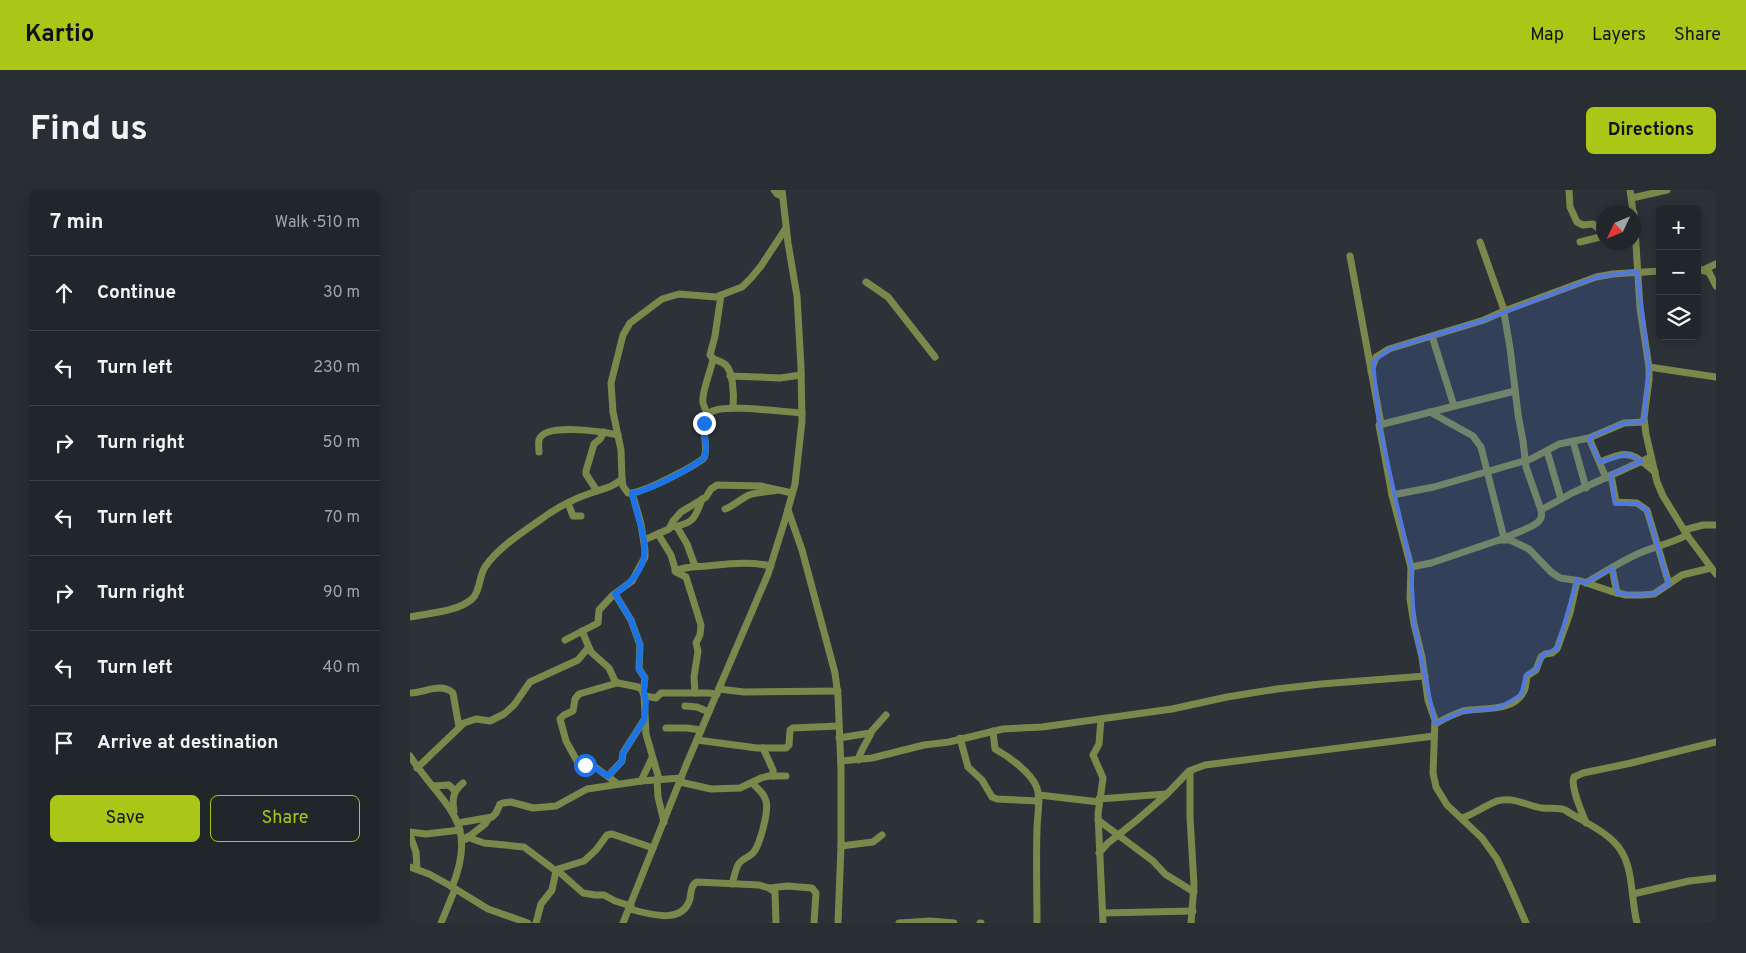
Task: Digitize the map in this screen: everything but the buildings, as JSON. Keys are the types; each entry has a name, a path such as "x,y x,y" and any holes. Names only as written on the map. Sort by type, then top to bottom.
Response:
{"street":[{"path":"623,923 697,740 771,566 792,493 799,456 802,413 797,296 782,193 777,194 774,190"},
{"path":"1570,190 1570,207 1577,222 1583,225 1593,224 1596,227"},
{"path":"1631,194 1667,190"},
{"path":"786,228 752,278 742,287 716,297 679,294 662,299 630,323 623,335 611,383 613,412 621,450 622,479 625,490 632,493 643,490 704,458 706,450 704,423 708,414 718,409 733,408 802,413"},
{"path":"1580,242 1596,237"},
{"path":"1412,567 1502,539 1539,522 1542,516 1542,510 1528,475 1525,460 1524,441 1504,311 1480,242"},
{"path":"1636,250 1640,308 1649,367 1644,422 1651,457 1662,496 1685,533 1714,571"},
{"path":"1350,256 1392,495 1412,567 1410,599 1428,700 1435,724 1433,773 1436,787 1447,805 1482,838 1497,859 1510,884 1526,923"},
{"path":"1701,269 1716,264"},
{"path":"1701,269 1709,272 1716,286"},
{"path":"1371,371 1376,357 1394,347 1484,320 1596,277 1637,271 1656,271"},
{"path":"866,282 888,297 935,357"},
{"path":"708,414 703,403 703,394 713,359 710,352 715,336 721,295"},
{"path":"1432,336 1454,406"},
{"path":"713,359 725,363 728,368 734,398 733,408"},
{"path":"1649,367 1716,377"},
{"path":"730,376 780,378 801,375"},
{"path":"1380,424 1515,391"},
{"path":"1430,412 1473,436 1481,448 1502,539"},
{"path":"1392,495 1434,488 1525,460 1559,444 1589,438 1624,422 1644,422"},
{"path":"539,452 539,440 544,434 580,430 618,435"},
{"path":"597,491 586,471 594,444 604,432"},
{"path":"1589,438 1609,476 1616,502 1637,503 1645,507 1669,584"},
{"path":"1573,441 1586,488"},
{"path":"1547,450 1561,499"},
{"path":"1600,462 1618,454 1627,454 1642,461 1655,472"},
{"path":"1542,510 1561,499 1651,457"},
{"path":"410,617 453,608 470,600 474,597 480,576 485,567 495,555 530,527 568,503 612,487 622,479"},
{"path":"1583,479 1596,482"},
{"path":"695,566 687,544 674,527 673,521 681,512 708,495 712,487 716,485 761,486 792,493"},
{"path":"725,509 734,506 739,500 748,496 780,490"},
{"path":"565,640 598,623 599,610 615,594 628,585 645,557 642,529 632,493"},
{"path":"644,540 692,521 696,517 702,499"},
{"path":"568,503 573,516 581,516"},
{"path":"788,510 802,550 831,656 838,691 841,846 838,923"},
{"path":"1586,583 1643,552 1674,542 1685,533 1702,525 1716,525"},
{"path":"642,529 660,533"},
{"path":"660,533 671,555 675,571 679,575 683,574 686,577 701,625 700,635 696,643 698,651 694,677 695,693"},
{"path":"1502,539 1510,540 1529,549 1551,572 1565,580 1577,580 1617,593 1650,595 1682,575 1697,571 1714,571"},
{"path":"1697,571 1704,558"},
{"path":"675,571 695,566 724,563 771,566"},
{"path":"1612,568 1617,593"},
{"path":"1435,724 1461,712 1474,709 1499,708 1512,703 1521,695 1525,690 1527,676 1536,670 1540,659 1545,654 1554,653 1557,649 1570,612 1577,580"},
{"path":"615,594 631,620 640,645 639,669 645,678 644,720 658,780 658,797 664,822"},
{"path":"582,631 588,648 609,668 617,683"},
{"path":"417,768 459,727 470,720 490,720 504,714 514,705 530,682 578,660 588,648"},
{"path":"840,761 858,760 924,745 950,742 960,738 1003,729 1042,727 1172,709 1277,689 1425,676"},
{"path":"618,784 595,768 577,761 566,741 560,719 573,711 575,700 579,694 617,683 638,687 644,694 656,698 661,693 838,691"},
{"path":"410,693 438,688 451,690 454,693 459,727"},
{"path":"685,706 697,707 709,712"},
{"path":"858,760 861,747 886,716"},
{"path":"1101,719 1100,744 1093,755 1103,778 1098,820 1103,923"},
{"path":"608,776 622,761 623,753 644,720"},
{"path":"697,740 763,748 787,748 790,730 793,728 838,726"},
{"path":"666,728 702,730"},
{"path":"839,738 864,735 872,731"},
{"path":"993,731 995,749 1005,754 1026,772 1034,781 1039,798 1037,818 1037,923"},
{"path":"1099,853 1167,794 1190,770 1205,765 1434,736"},
{"path":"960,738 968,767 982,780 992,798 1099,801 1167,794"},
{"path":"1586,823 1572,780 1574,777 1583,773 1631,764 1716,742"},
{"path":"763,748 773,770 773,776"},
{"path":"410,756 454,816 465,840 454,888 441,923"},
{"path":"641,780 652,758"},
{"path":"1190,770 1190,817 1194,892 1191,923"},
{"path":"528,923 488,909 454,888 414,868 416,852 410,834 426,834 489,818 495,815 500,804 503,803 511,802 534,808 556,806 587,788 641,780 681,780 711,789 740,788 761,778 786,776"},
{"path":"454,816 453,798 455,791 463,783"},
{"path":"732,884 740,861 753,852 756,846 766,816 766,799 762,792 752,783"},
{"path":"433,786 449,785 455,791"},
{"path":"1462,818 1474,814 1497,801 1507,800 1525,802 1543,808 1565,810 1614,841 1621,850 1627,864 1637,923"},
{"path":"465,840 489,818"},
{"path":"1098,820 1153,861 1165,874 1194,892"},
{"path":"557,870 584,861 596,850 607,835 620,836 653,848"},
{"path":"841,846 873,842 882,835"},
{"path":"465,840 527,848 557,870 583,893 604,895 666,922 676,921 684,917 694,883 697,882 770,888 787,886 812,888 816,893 814,923"},
{"path":"536,923 541,904 552,890 557,870"},
{"path":"1633,894 1689,881 1716,878"},
{"path":"770,888 775,892 776,923"},
{"path":"1102,913 1193,911"},
{"path":"899,923 954,923"}],"highlighted area":[{"path":"1637,271 1649,367 1644,422 1624,423 1589,438 1600,462 1627,454 1642,461 1611,475 1615,504 1637,503 1647,510 1669,584 1654,594 1633,595 1617,593 1612,568 1586,583 1577,580 1557,649 1544,654 1536,670 1526,675 1521,695 1499,708 1461,712 1435,724 1414,624 1411,567 1379,425 1373,362 1389,349 1484,320 1596,277"}],"route":[{"path":"585,765 595,768 608,776 622,761 623,753 644,720 646,702 644,693 645,678 639,669 640,645 631,620 615,594 632,581 645,557 641,524 635,509 632,493 643,490 672,476 704,458 706,450 704,423"}]}
